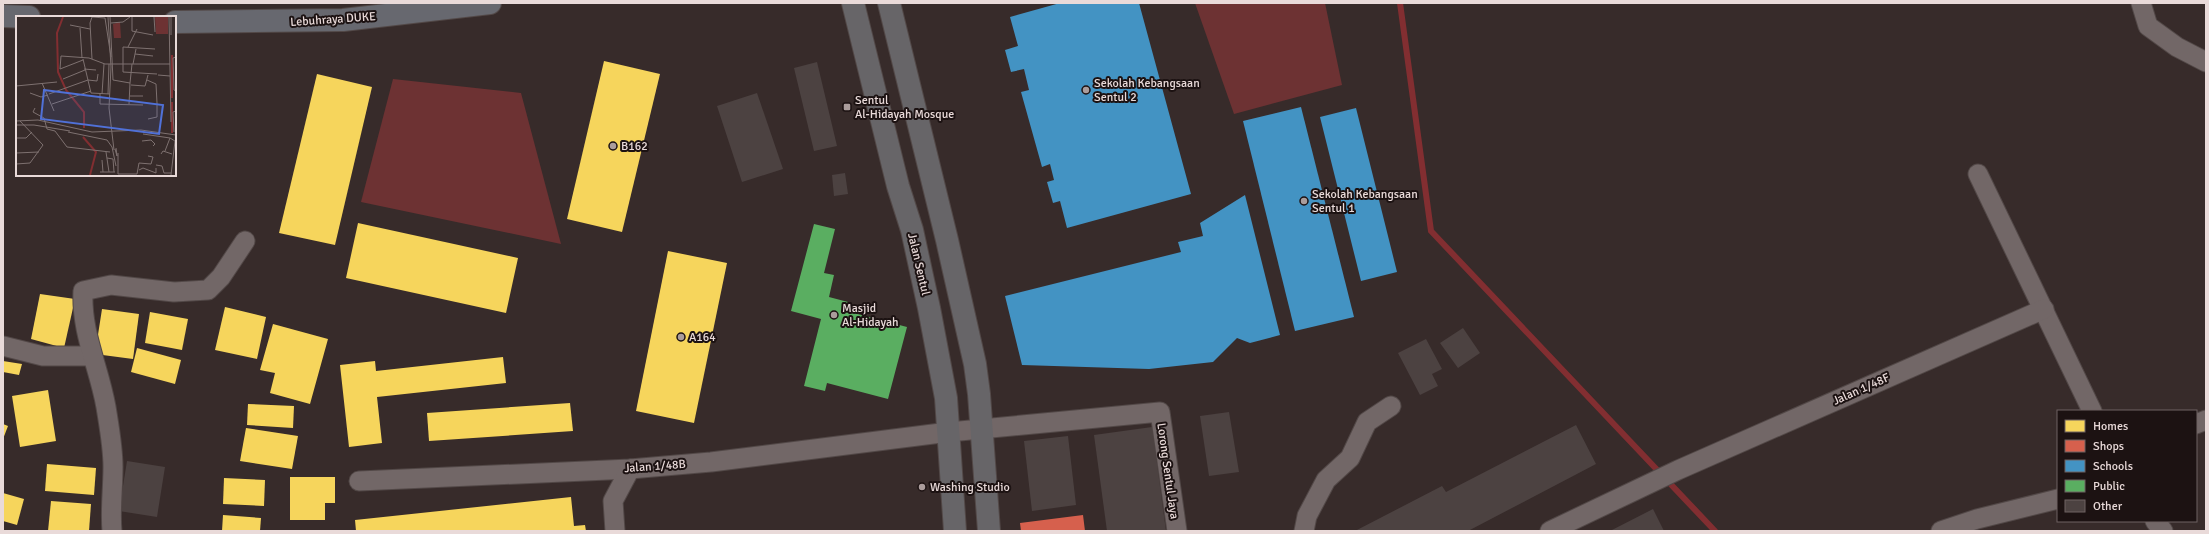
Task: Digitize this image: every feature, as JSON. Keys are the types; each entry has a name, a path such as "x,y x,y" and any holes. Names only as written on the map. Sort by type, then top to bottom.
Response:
{"highway":[{"name":"Lebuhraya DUKE","path":"176,22 288,22 344,20 490,3"},
{"path":"3,16 16,16"}],"main road":[{"name":"Jalan Sentul","path":"853,3 898,186 912,230 930,308 946,398 955,531"},
{"path":"889,3 947,240 975,364 982,429 989,531"}],"street":[{"path":"2141,3 2148,26 2177,47 2206,62"},
{"path":"1978,174 2092,410"},
{"path":"112,531 113,466 109,430 105,404 91,356 82,311 83,291 111,285 174,292 208,290 221,277 245,241"},
{"name":"Jalan 1/48F","path":"1550,531 1678,470 2044,309"},
{"path":"3,346 43,356 91,356"},
{"path":"1304,531 1307,516 1326,480 1350,458 1367,422 1391,406"},
{"name":"Jalan 1/48B","path":"359,481 630,468 711,462 949,432 1160,412"},
{"name":"Lorong Sentul Jaya","path":"1160,412 1177,531"},
{"path":"616,531 613,501 630,468"},
{"path":"1941,531 1977,519 2057,499"},
{"path":"2156,522 2163,531"}],"shaded area":[{"path":"1195,3 1325,3 1342,85 1234,114"},
{"path":"393,79 521,93 561,244 361,202"}],"building: Homes":[{"name":"B162","path":"604,61 660,74 622,232 567,219"},
{"path":"317,74 372,87 335,245 279,233"},
{"path":"358,223 518,258 506,313 346,278"},
{"name":"A164","path":"668,251 727,263 694,423 636,411"},
{"path":"40,294 75,299 64,348 31,339"},
{"path":"225,307 266,317 257,359 215,350"},
{"path":"102,309 139,314 133,359 95,354"},
{"path":"150,312 188,319 182,350 145,343"},
{"path":"273,324 328,339 310,404 270,393 275,373 260,370"},
{"path":"137,348 181,360 175,384 131,372"},
{"path":"503,357 506,383 377,397 382,443 349,447 340,365 375,361 376,371"},
{"path":"3,361 22,364 19,375 3,372"},
{"path":"48,390 56,441 20,447 12,396"},
{"path":"570,403 573,431 429,441 427,413"},
{"path":"248,404 294,406 293,428 247,425"},
{"path":"3,424 8,426 3,439"},
{"path":"246,428 298,436 292,469 240,461"},
{"path":"47,464 96,468 94,495 45,491"},
{"path":"290,477 335,477 335,503 325,503 325,520 290,520"},
{"path":"224,478 265,480 264,506 223,504"},
{"path":"3,493 24,499 17,525 3,521"},
{"path":"571,497 574,526 585,525 586,531 356,531 355,520"},
{"path":"51,501 91,504 89,531 48,531"},
{"path":"223,515 261,518 260,531 222,531"}],"building: Shops":[{"path":"1083,515 1085,531 1021,531 1020,523"}],"building: Schools":[{"path":"1060,3 1139,3 1191,194 1067,228 1060,201 1053,203 1047,182 1054,180 1050,164 1042,167 1021,92 1029,90 1024,69 1011,72 1005,50 1018,46 1010,17"},
{"path":"1301,107 1354,317 1295,331 1243,121"},
{"path":"1356,108 1397,272 1361,281 1320,117"},
{"path":"1245,195 1280,335 1250,343 1237,338 1213,362 1149,369 1022,365 1005,296 1181,252 1178,242 1203,236 1200,223"}],"building: Public":[{"name":"Masjid Al-Hidayah","path":"814,224 835,229 824,273 834,275 829,297 848,302 846,311 907,327 888,399 827,383 825,391 804,386 821,319 791,311"}],"building: Other":[{"path":"817,62 837,146 814,151 794,68"},
{"path":"757,93 783,169 742,182 717,106"},
{"path":"845,173 848,194 834,196 832,175"},
{"path":"1463,328 1480,353 1458,368 1440,343"},
{"path":"1426,339 1442,369 1432,374 1438,386 1420,395 1398,353"},
{"path":"1229,412 1239,472 1209,476 1200,416"},
{"path":"1576,425 1596,464 1468,531 1355,531 1442,486 1446,492"},
{"path":"1152,427 1166,531 1107,531 1094,435"},
{"path":"1068,436 1076,505 1032,511 1024,441"},
{"path":"127,461 165,467 157,517 119,511"},
{"path":"1653,509 1664,531 1610,531"}],"waterway":[{"path":"1400,3 1431,231 1715,531"}],"place":[{"name":"Sekolah Kebangsaan Sentul 2","path":"1086,90"},
{"name":"Sentul Al-Hidayah Mosque","path":"847,107"},
{"name":"B162","path":"613,146"},
{"name":"Sekolah Kebangsaan Sentul 1","path":"1304,201"},
{"name":"Masjid Al-Hidayah","path":"834,315"},
{"name":"A164","path":"681,337"},
{"name":"Washing Studio","path":"922,487"}]}
